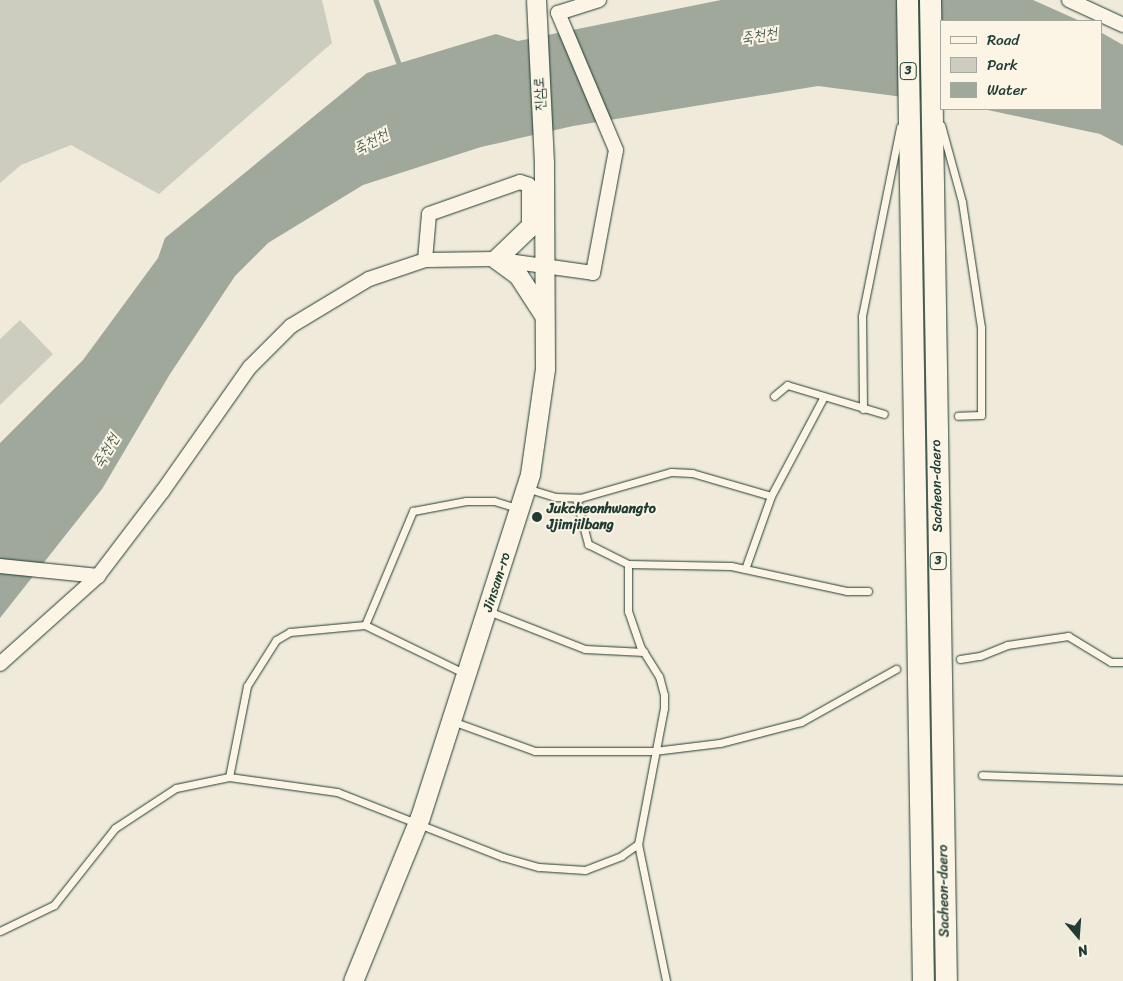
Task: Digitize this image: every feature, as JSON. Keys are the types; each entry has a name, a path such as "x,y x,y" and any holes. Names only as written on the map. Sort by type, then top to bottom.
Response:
{"main road":[{"name":"3","path":"907,0 908,92"},
{"name":"3","path":"930,0 930,90"},
{"name":"Sacheon-daero","path":"930,90 946,981"},
{"name":"Sacheon-daero","path":"908,92 923,981"}],"street":[{"path":"536,13 558,13 599,0"},
{"path":"1069,0 1123,24"},
{"name":"진삼로","path":"536,13 544,163"},
{"path":"0,664 98,576 162,492 250,367 274,339 322,306 369,279 425,260 496,259 544,268 593,273 616,150 558,13"},
{"name":"Jinsam-ro","path":"353,981 417,823 488,611 526,488 545,368 544,163"},
{"path":"425,260 429,214 520,182 529,185 529,228"},
{"path":"496,259 544,213"},
{"path":"496,259 518,275 545,316"},
{"path":"0,566 53,573 98,576"}],"lane":[{"path":"930,90 962,202 980,327 981,415 958,416"},
{"path":"864,409 862,316 908,92"},
{"path":"774,396 787,385 823,398 884,414"},
{"path":"745,569 771,496 823,398"},
{"path":"526,488 556,497 576,498 671,472 692,473 771,496"},
{"path":"576,498 588,544 628,564 731,566 839,590 868,591"},
{"path":"365,625 414,511 466,501 494,501 520,509"},
{"path":"628,564 628,611 644,652 659,676 664,695 664,708 654,751 638,844 666,981"},
{"path":"488,611 585,649 644,652"},
{"path":"229,777 247,686 276,640 290,632 365,625 467,674"},
{"path":"960,659 980,656 1007,644 1068,636 1111,662 1123,662"},
{"path":"451,721 535,751 654,751 720,743 801,722 896,669"},
{"path":"982,775 1123,780"},
{"path":"0,931 54,905 107,836 124,822 176,788 229,777 337,792 503,857 559,869 585,870 599,866 638,844"}],"green space":[{"path":"0,0 322,0 332,43 159,194 71,145 21,165 0,183"},
{"path":"20,320 53,354 0,405 0,339"}],"water":[{"name":"죽천천","path":"721,0 1033,0 1078,20 940,20 940,102 818,86 573,126 481,147 363,185 268,243 235,276 170,374 102,489 0,618 0,443 83,360 158,258 165,238 367,73 496,34 518,41"},
{"path":"1103,34 1123,45 1123,146 1100,134 988,110 1103,110"}],"waterway":[{"path":"376,0 401,69"}],"place":[{"name":"Jukcheonhwangto Jjimjilbang","path":"537,517"}]}
